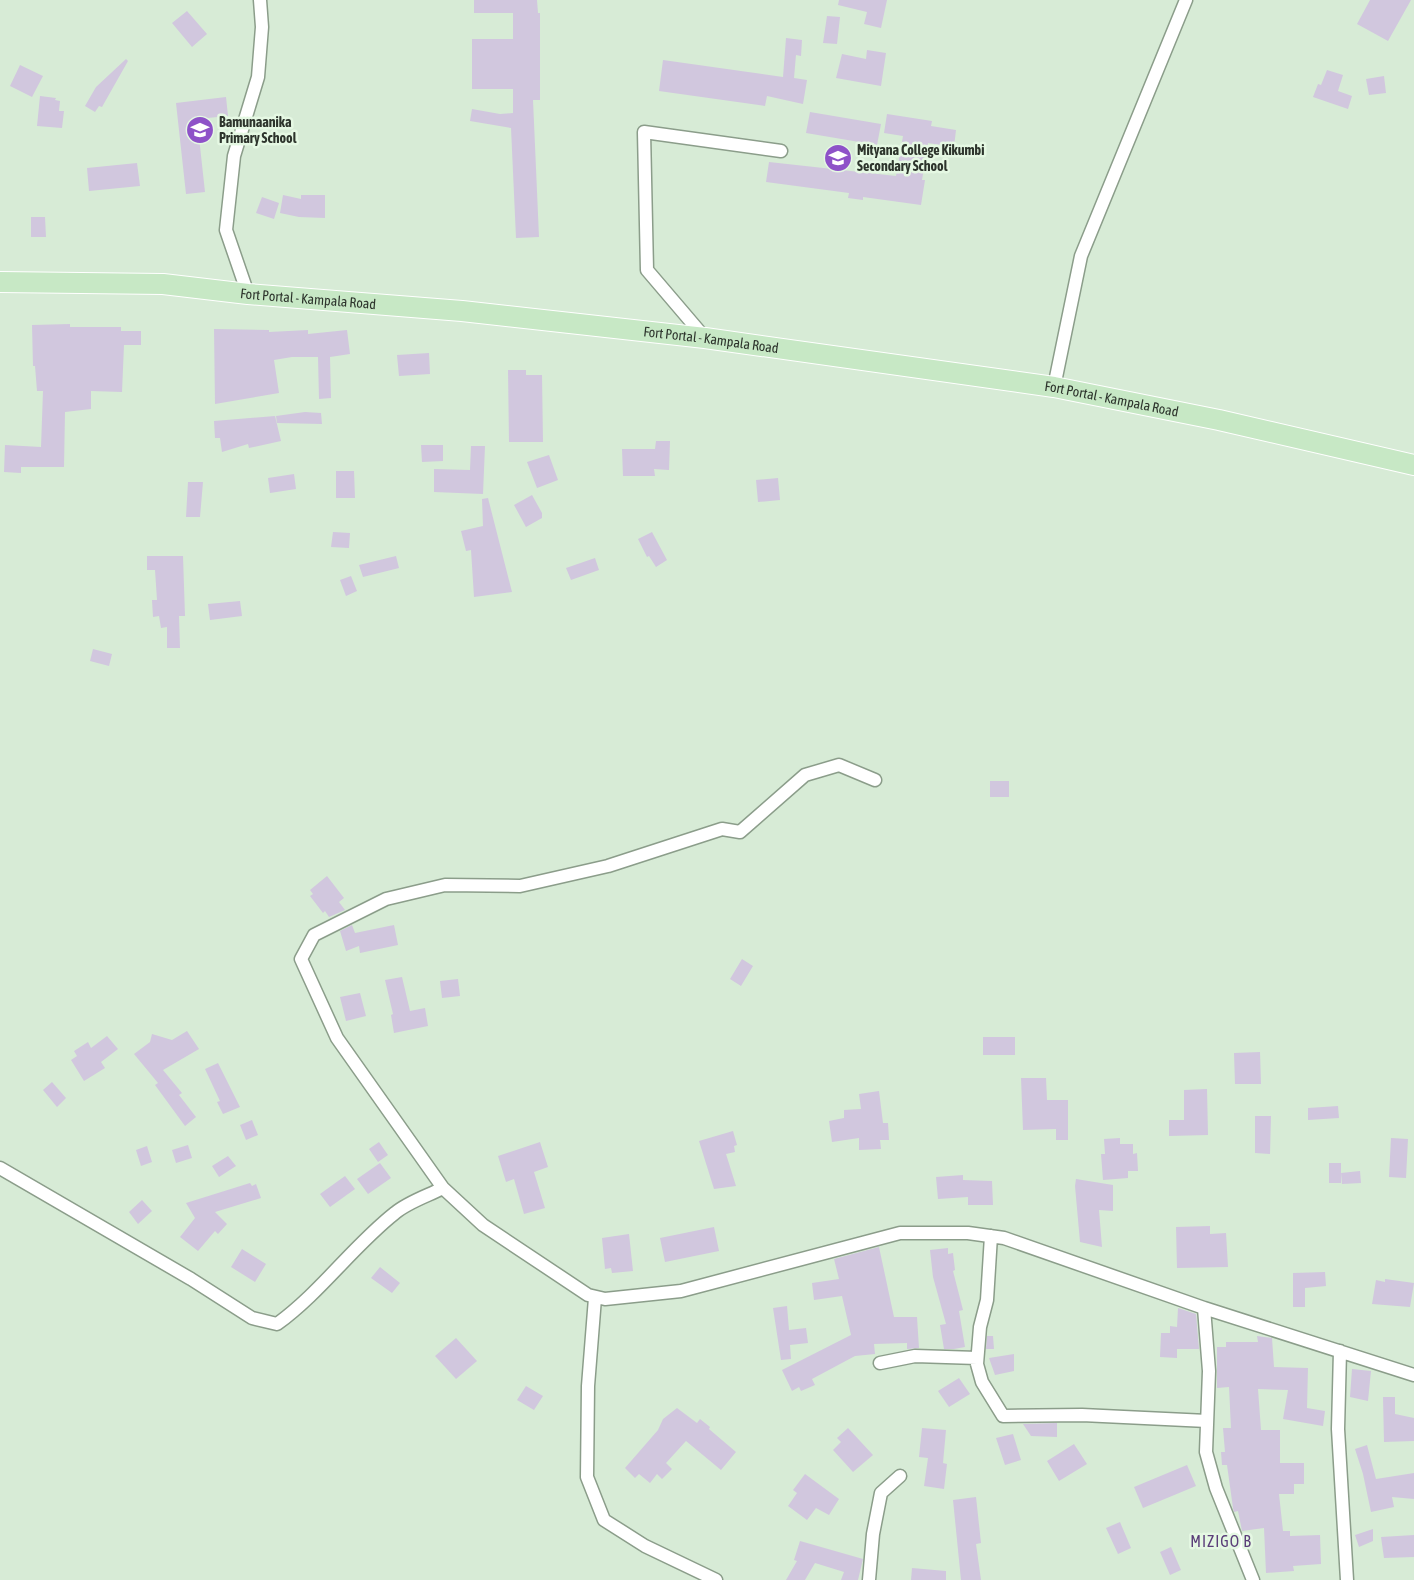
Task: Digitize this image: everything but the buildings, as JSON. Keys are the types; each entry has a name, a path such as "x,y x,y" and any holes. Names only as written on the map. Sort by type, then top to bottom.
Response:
{"main road":[{"name":"Fort Portal - Kampala Road","path":"0,282 163,284 248,294 462,311 705,338 1054,387 1219,420 1414,465"}],"street":[{"path":"248,294 226,230 234,156 258,77 262,27 260,0"},
{"path":"1054,387 1081,256 1186,0"},
{"path":"705,338 647,270 644,132 781,151"},
{"path":"875,780 839,764 805,775 740,832 722,829 608,866 520,886 445,884 386,899 314,935 301,959 337,1038 443,1188 483,1225 564,1280 595,1298 638,1297 681,1291 900,1233 968,1233 1004,1238 1204,1308 1414,1374"},
{"path":"0,1168 191,1279 252,1318 277,1324 294,1311 354,1249 397,1211 443,1188"},
{"path":"991,1236 987,1300 980,1327 977,1358 982,1382 1003,1416 1082,1415 1206,1421"},
{"path":"595,1298 588,1386 587,1477 604,1520 645,1546 716,1580"},
{"path":"1204,1308 1209,1371 1206,1452 1216,1488 1253,1580"},
{"path":"1340,1351 1338,1429 1347,1580"},
{"path":"880,1364 915,1356 977,1358"},
{"path":"870,1580 873,1534 882,1493 900,1476"}],"place":[{"name":"Bamunaanika Primary School","path":"200,130"},
{"name":"Mityana College Kikumbi Secondary School","path":"838,158"}],"district":[{"name":"MIZIGO B","path":"1221,1541"}]}
